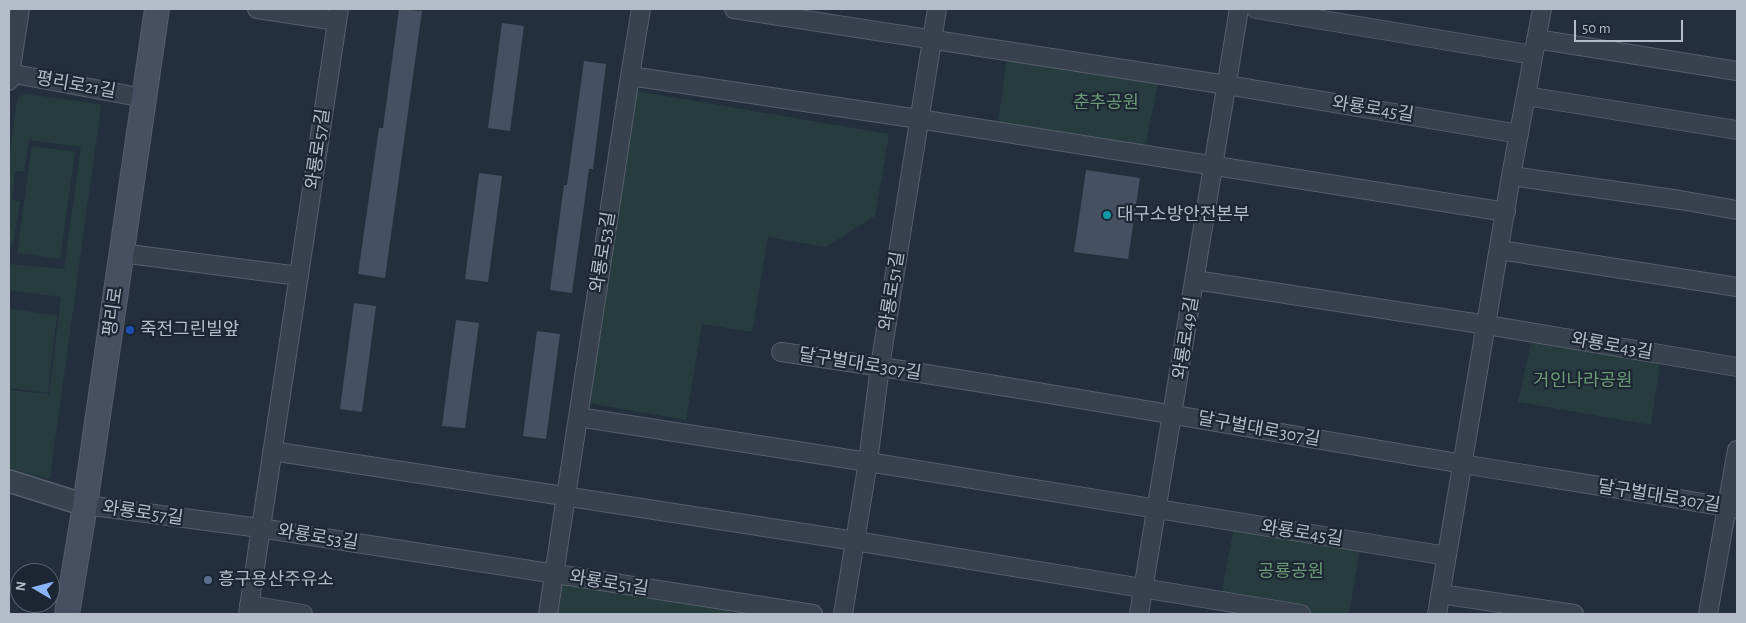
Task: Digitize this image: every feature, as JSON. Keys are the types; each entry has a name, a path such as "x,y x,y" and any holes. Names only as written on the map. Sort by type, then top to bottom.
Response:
{"main road":[{"name":"평리로","path":"67,614 85,505 157,9"}],"street":[{"path":"9,76 20,9"},
{"name":"와룡로57길","path":"249,610 338,15 257,9"},
{"name":"와룡로53길","path":"548,614 641,9"},
{"path":"734,9 1226,85"},
{"name":"와룡로51길","path":"843,614 868,462 880,366 937,9"},
{"name":"와룡로49길","path":"1139,614 1158,510 1239,9"},
{"path":"1256,9 1535,47 1737,71"},
{"path":"1436,614 1500,250 1511,176 1542,9"},
{"name":"평리로21길","path":"9,76 144,98"},
{"path":"630,76 919,119 1506,212"},
{"name":"와룡로45길","path":"1226,85 1519,134"},
{"path":"1526,96 1737,130"},
{"path":"1511,176 1737,210"},
{"path":"1500,250 1737,287"},
{"path":"121,253 299,276"},
{"path":"1195,280 1487,325"},
{"name":"와룡로43길","path":"1487,325 1737,367"},
{"name":"달구벌대로307길","path":"781,352 880,366 1173,414 1732,508"},
{"path":"578,417 1158,510"},
{"path":"272,450 855,541 1300,614"},
{"path":"1708,614 1732,508 1737,450"},
{"path":"9,481 85,505"},
{"name":"와룡로57길","path":"85,505 260,528"},
{"name":"와룡로45길","path":"1158,510 1447,556"},
{"name":"와룡로53길","path":"260,528 554,574"},
{"name":"와룡로51길","path":"554,574 813,614"},
{"path":"1440,594 1574,614"},
{"path":"249,610 303,614"}],"green space":[{"name":"춘추공원","path":"1008,51 1160,74 1145,147 998,123"},
{"path":"636,91 889,134 875,216 826,247 768,237 752,332 702,324 686,420 582,402"},
{"path":"28,94 99,104 101,106 50,477 48,479 9,468 9,390 49,394 61,297 9,290 9,264 64,269 81,147 29,140 24,171 15,171 12,200 20,201 13,244 9,249 9,160 17,101 19,96"},
{"path":"32,146 75,152 60,259 17,253"},
{"path":"9,309 57,315 48,393 9,388"},
{"name":"거인나라공원","path":"1532,339 1660,363 1651,425 1518,402"},
{"name":"공룡공원","path":"1235,522 1361,542 1349,614 1301,614 1220,601"},
{"path":"559,576 731,603 730,614 553,614"}],"building":[{"path":"399,9 422,11 385,278 358,274 379,128 383,128"},
{"path":"502,23 524,26 510,131 488,128"},
{"path":"584,61 606,64 593,169 589,169 572,293 550,290 564,185 567,185"},
{"name":"대구소방안전본부","path":"1086,170 1140,178 1128,259 1074,252"},
{"path":"479,173 502,176 488,282 465,279"},
{"path":"354,303 376,306 362,412 340,409"},
{"path":"456,320 479,323 465,428 442,426"},
{"path":"537,331 560,334 546,439 523,436"}],"place":[{"name":"대구소방안전본부","path":"1107,215"},
{"name":"죽전그린빌앞","path":"130,330"},
{"name":"흥구용산주유소","path":"208,580"}]}
